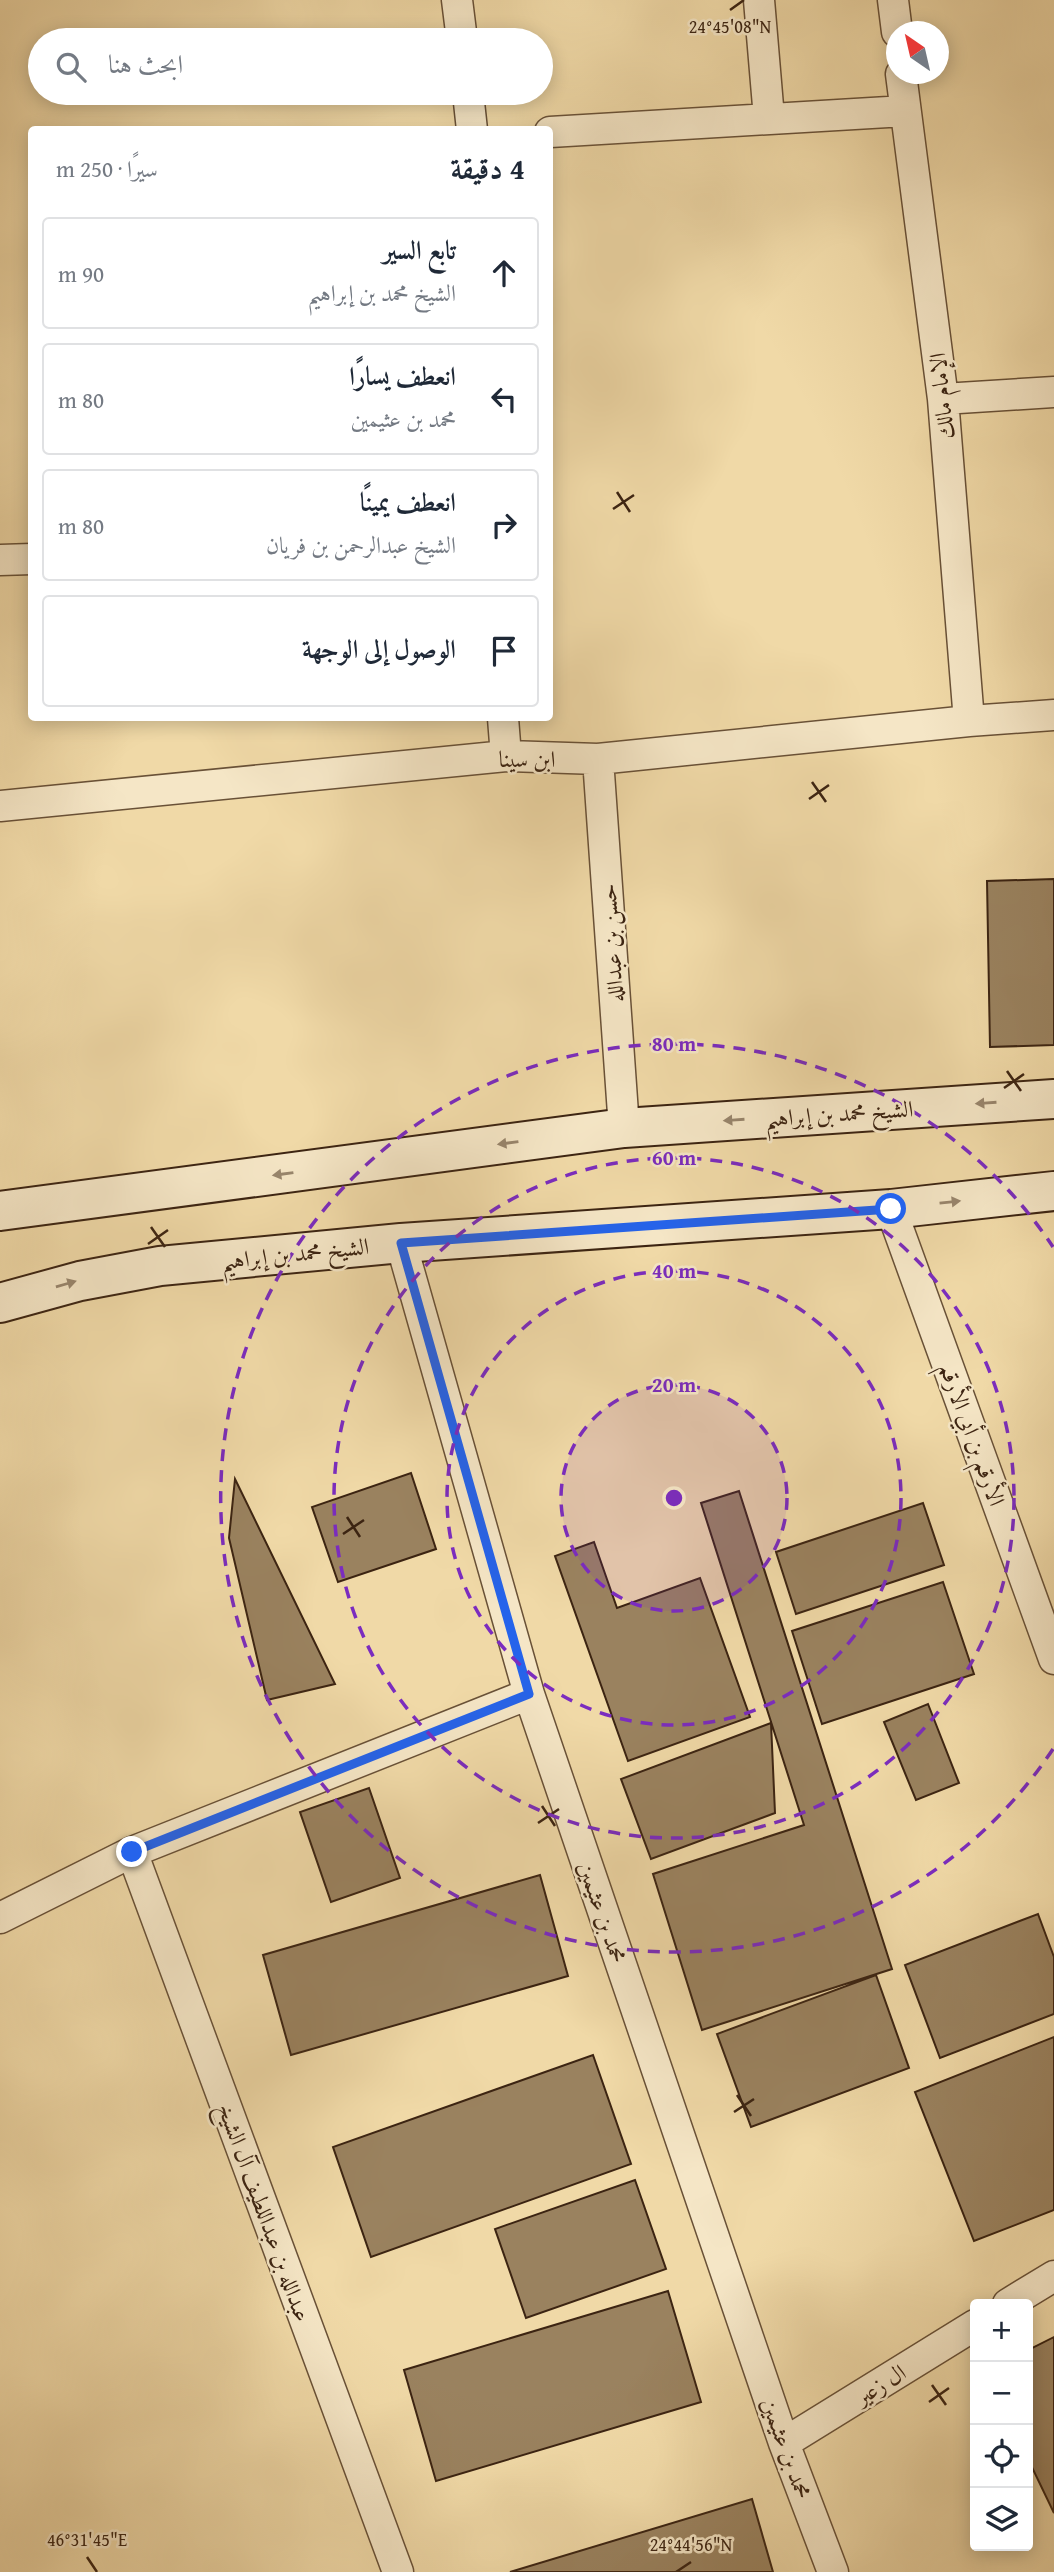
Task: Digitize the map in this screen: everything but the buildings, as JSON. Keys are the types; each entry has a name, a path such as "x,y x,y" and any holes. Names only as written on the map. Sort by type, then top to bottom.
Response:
{"street":[{"path":"457,0 460,28"},
{"path":"759,0 769,118"},
{"path":"893,0 896,21"},
{"name":"الإمام مالك","path":"902,84 943,399 969,721"},
{"path":"469,105 472,126"},
{"path":"553,132 905,111"},
{"path":"943,399 1054,392"},
{"path":"0,560 28,559"},
{"name":"ابن سينا","path":"0,806 506,756 598,759 969,721 1054,715"},
{"path":"503,721 506,756"},
{"name":"حسن بن عبدالله","path":"598,759 624,1128"},
{"name":"الشيخ محمد بن إبراهيم","path":"0,1211 624,1128 1054,1098"},
{"name":"الشيخ محمد بن إبراهيم","path":"0,1303 80,1280 160,1266 401,1243 891,1209 1054,1191"},
{"name":"الأرقم بن أبي الأرقم","path":"891,1209 1049,1629 1054,1659"},
{"name":"محمد بن عثيمين","path":"401,1243 529,1694 784,2444 833,2572"},
{"path":"0,1917 132,1852 529,1694"},
{"name":"عبدالله بن عبداللطيف آل الشيخ","path":"132,1852 398,2572"},
{"path":"1016,2299 1054,2276"},
{"name":"ال زعير","path":"784,2444 970,2328"}],"route":[{"path":"132,1852 529,1694 401,1243 891,1209"}]}
